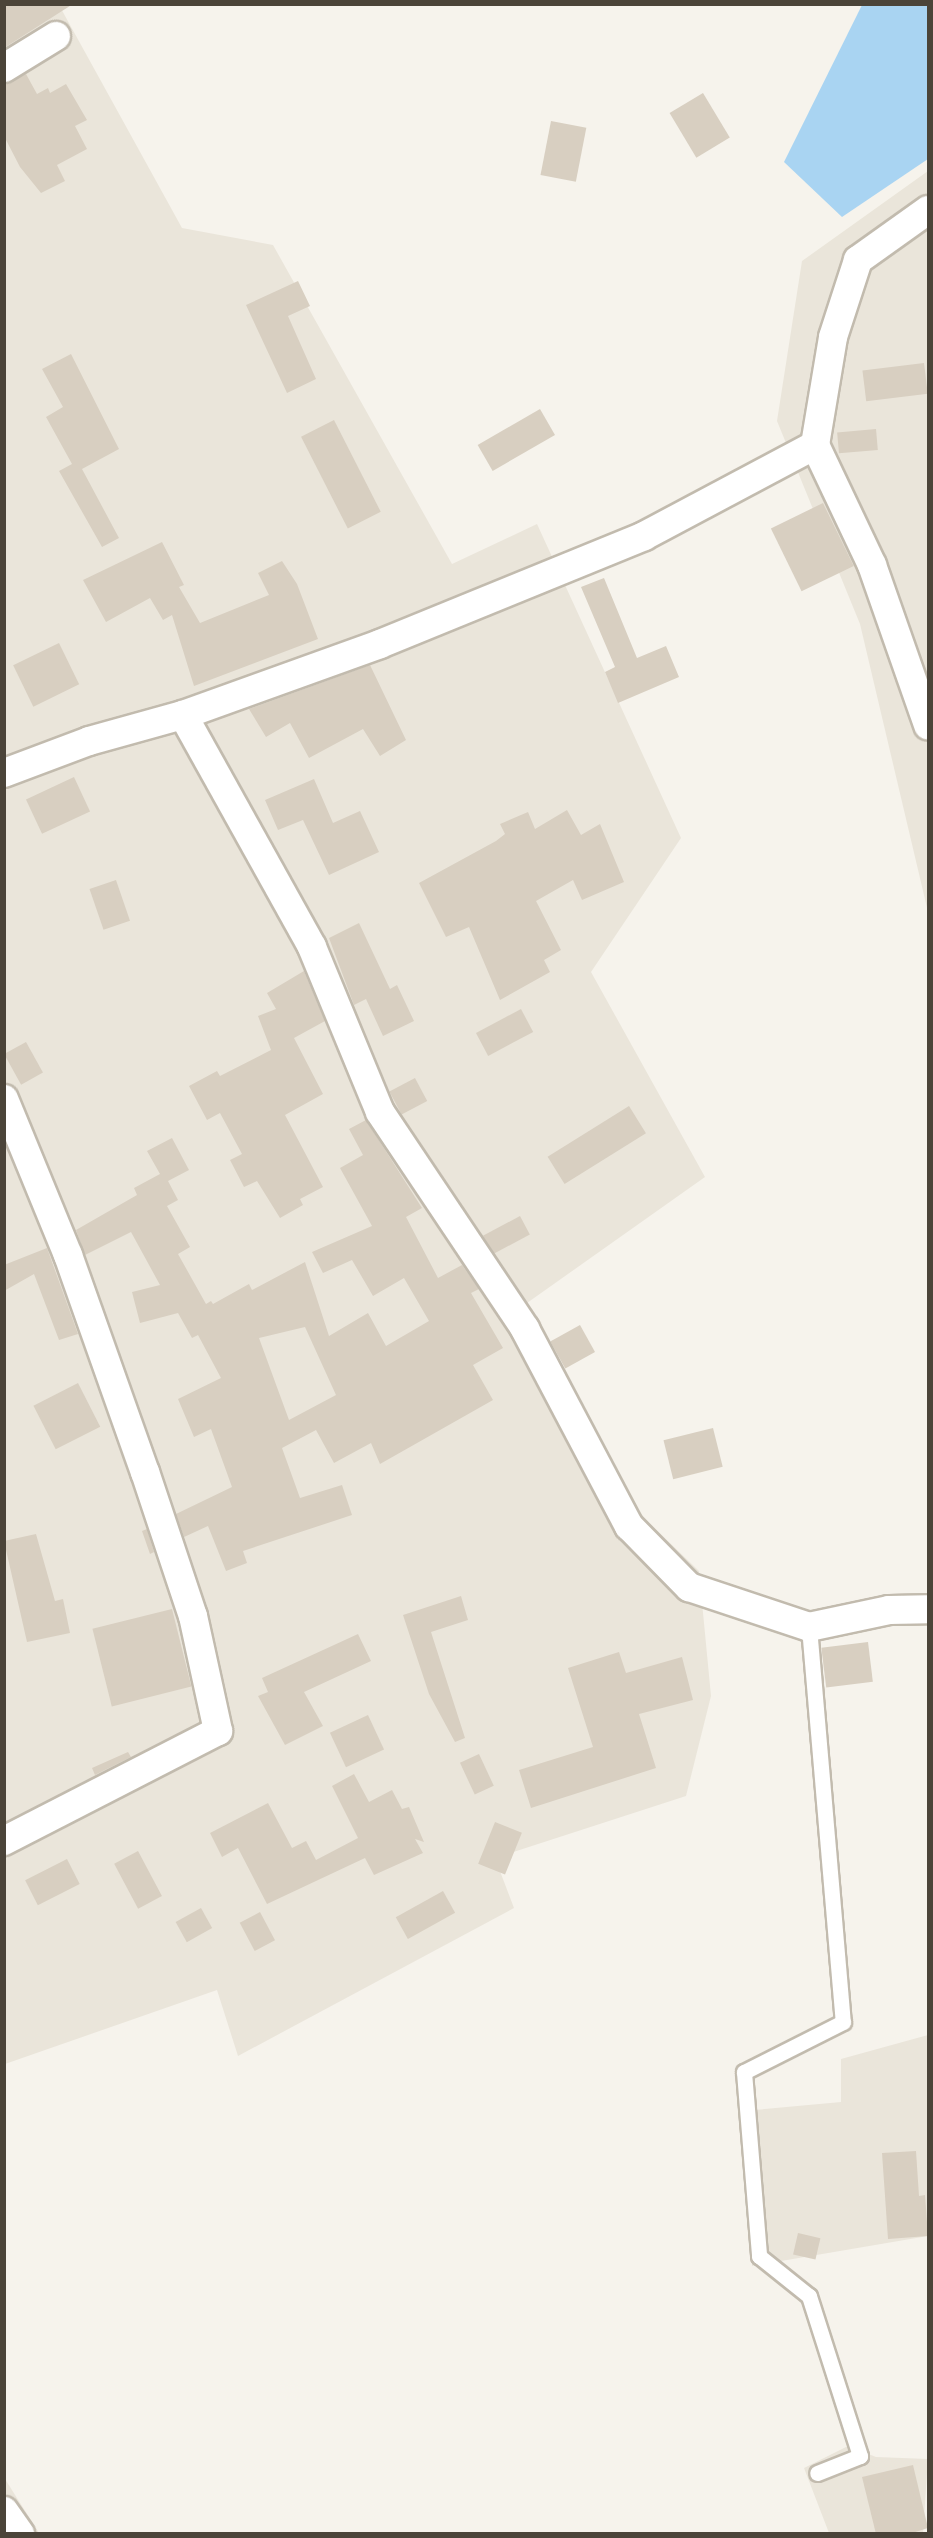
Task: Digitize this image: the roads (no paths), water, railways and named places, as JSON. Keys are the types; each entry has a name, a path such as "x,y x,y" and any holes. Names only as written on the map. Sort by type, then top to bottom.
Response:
{"street":[{"path":"4,68 56,36"},
{"path":"928,210 858,260 833,337 815,445 872,566 928,725"},
{"path":"4,773 89,741 183,715 380,644 644,536 815,445"},
{"path":"183,715 312,947 380,1112 525,1329 629,1526 689,1587 809,1627 889,1610 928,1609"},
{"path":"4,1099 68,1255 149,1483 193,1616 218,1731 4,1841"},
{"path":"4,2511 20,2534"}],"lane":[{"path":"809,1627 843,2022 744,2072 759,2256 809,2296 860,2456 818,2473"}],"water":[{"path":"862,5 928,5 928,159 842,217 784,162"}]}
